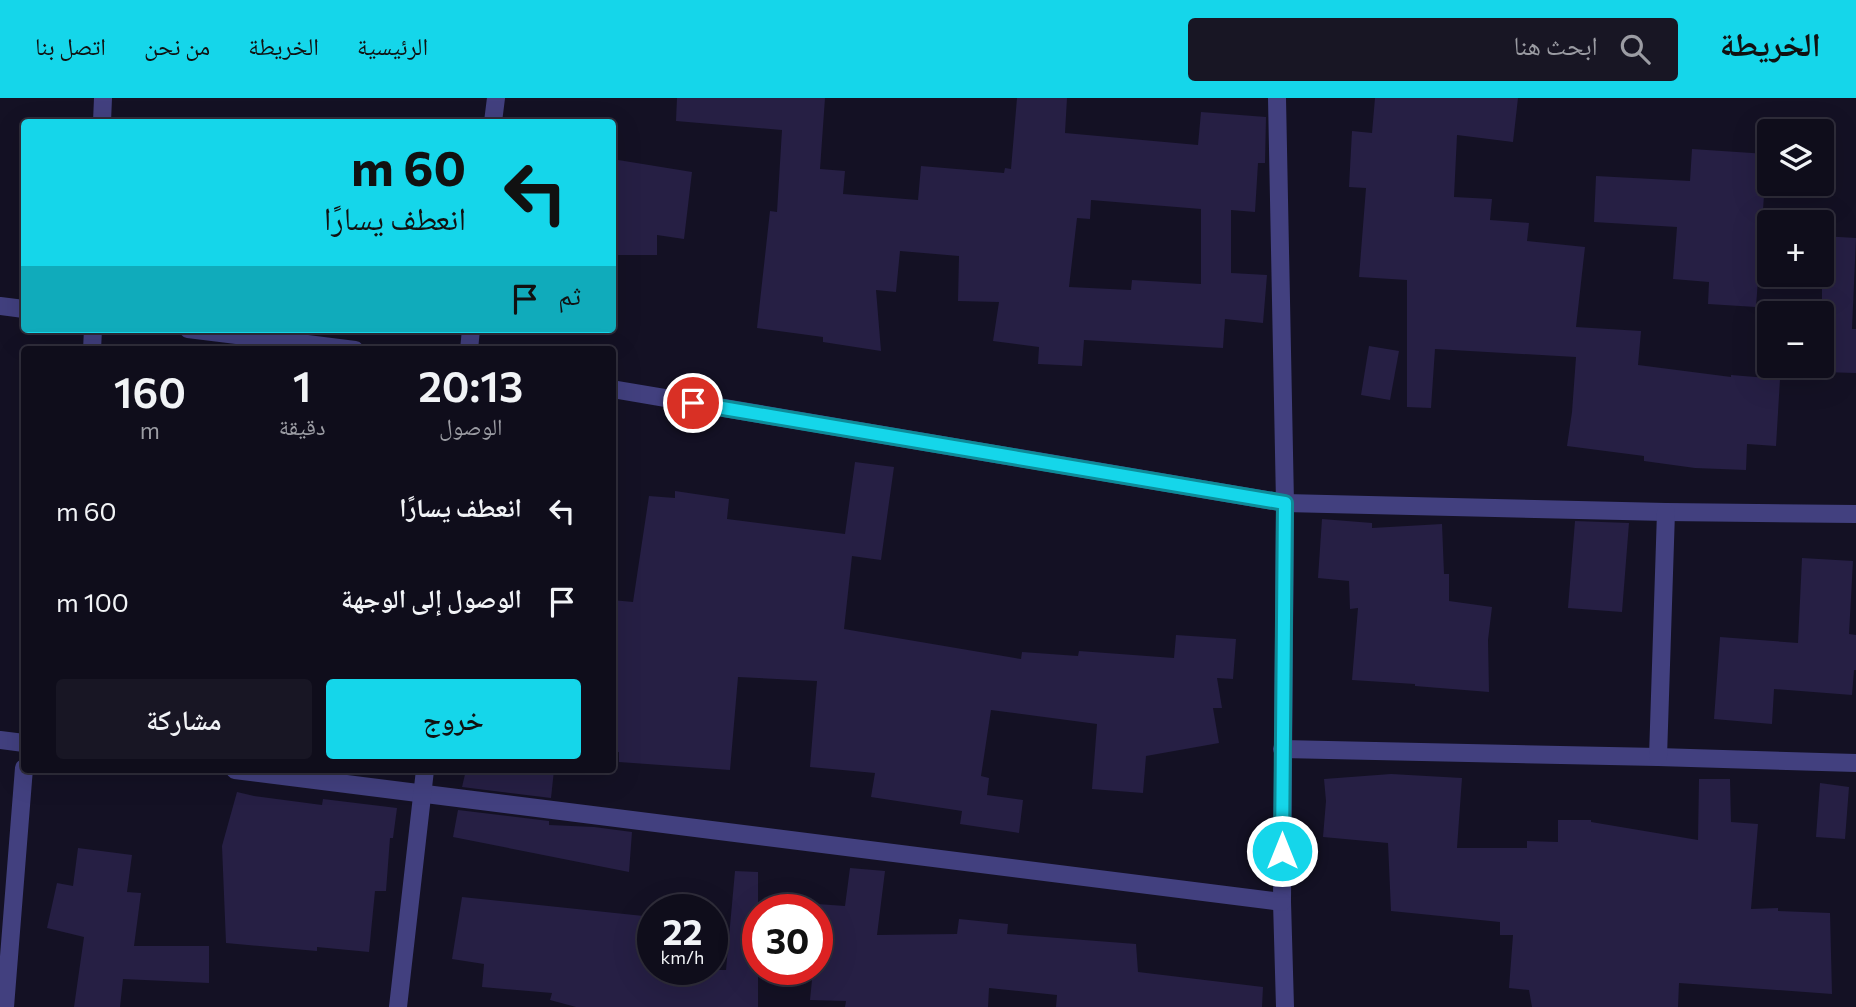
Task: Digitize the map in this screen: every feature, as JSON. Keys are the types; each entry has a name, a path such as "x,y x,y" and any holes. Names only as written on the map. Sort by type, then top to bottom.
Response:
{"street":[{"path":"102,119 103,98"},
{"path":"493,119 496,98"},
{"path":"1277,98 1285,503 1282,749 1285,1007"},
{"path":"0,306 21,309"},
{"path":"220,333 323,346"},
{"path":"616,390 1285,503 1856,514"},
{"path":"1658,757 1667,512"},
{"path":"0,740 21,743"},
{"path":"1282,749 1856,763"},
{"path":"5,1007 24,773"},
{"path":"258,773 1282,902"},
{"path":"398,1007 425,773"}],"building":[{"path":"677,98 825,98 820,169 845,171 843,194 918,200 921,166 1004,173 1005,168 1011,169 1017,98 1067,98 1065,133 1198,145 1201,112 1266,117 1265,163 1258,163 1255,212 1231,210 1231,273 1267,275 1263,323 1225,319 1223,348 1084,340 1082,366 1038,364 1039,347 993,341 999,302 958,301 959,256 900,251 896,292 876,290 881,351 823,342 823,337 757,328 770,211 777,212 782,130 676,121","holes":["1091,200 1201,209 1201,284 1132,280 1131,290 1069,287 1077,218 1090,219"]},
{"path":"1375,98 1518,98 1513,142 1457,135 1454,197 1492,199 1490,220 1529,223 1527,241 1585,247 1576,327 1641,331 1638,365 1731,377 1780,379 1776,446 1747,444 1746,470 1695,468 1644,461 1644,456 1567,446 1576,357 1435,349 1431,408 1407,407 1407,280 1359,277 1366,188 1349,187 1352,131 1372,133"},
{"path":"1692,149 1757,153 1757,196 1764,196 1763,210 1757,210 1756,307 1708,304 1709,282 1673,279 1677,227 1594,222 1596,176 1690,181"},
{"path":"616,160 692,172 684,239 657,235 657,255 616,255"},
{"path":"1834,237 1856,238 1852,329 1856,329 1856,373 1834,372 1834,301 1822,301 1822,287 1834,287"},
{"path":"1369,346 1399,351 1390,400 1361,395"},
{"path":"855,462 894,467 881,560 852,556 844,629 1021,659 1022,652 1078,656 1079,651 1174,658 1176,635 1236,639 1233,679 1217,678 1222,708 1213,708 1219,743 1146,756 1143,793 1092,789 1097,724 991,710 981,776 989,778 987,795 1023,800 1019,833 960,824 962,811 871,797 875,773 810,767 817,681 738,677 730,770 619,762 619,752 616,752 616,600 633,602 649,496 675,498 675,491 729,499 727,519 845,534"},
{"path":"1322,519 1372,523 1372,528 1442,524 1444,574 1449,574 1449,601 1492,607 1488,640 1489,692 1352,680 1358,608 1350,609 1349,581 1318,578"},
{"path":"1575,521 1629,523 1622,612 1568,608"},
{"path":"1802,558 1853,561 1849,634 1856,635 1856,670 1852,695 1774,689 1772,724 1714,719 1720,637 1798,643"},
{"path":"465,773 554,773 551,798 462,787"},
{"path":"1391,774 1462,778 1457,848 1527,848 1527,841 1558,842 1558,820 1591,820 1698,840 1699,779 1730,779 1731,822 1758,824 1751,909 1778,908 1778,911 1830,913 1832,994 1679,983 1678,1007 1532,1007 1529,990 1509,988 1513,935 1500,935 1500,922 1391,911 1388,843 1323,837 1326,801 1324,779"},
{"path":"1820,783 1849,787 1845,839 1816,837"},
{"path":"237,792 322,805 323,799 397,808 393,838 390,838 386,891 375,891 369,952 317,947 317,951 226,943 222,846"},
{"path":"458,810 549,821 549,825 632,832 629,872 453,837"},
{"path":"78,848 132,855 127,892 141,893 134,946 209,946 209,983 123,979 120,1007 74,1007 84,937 47,928 57,883 73,886"},
{"path":"850,868 885,871 877,935 957,934 959,919 1008,924 1007,934 1136,944 1138,972 1263,987 1262,1007 1056,1007 1057,995 989,988 988,1007 845,1007 846,1001 810,1000 812,985 833,985 833,905 845,906"},
{"path":"735,871 758,872 758,894 742,894 742,985 758,985 758,1007 576,1007 550,1000 552,993 482,987 484,964 452,959 462,897 637,915 637,985 728,985 728,948"}],"route":[{"path":"693,403 1285,503 1282,851"}]}
